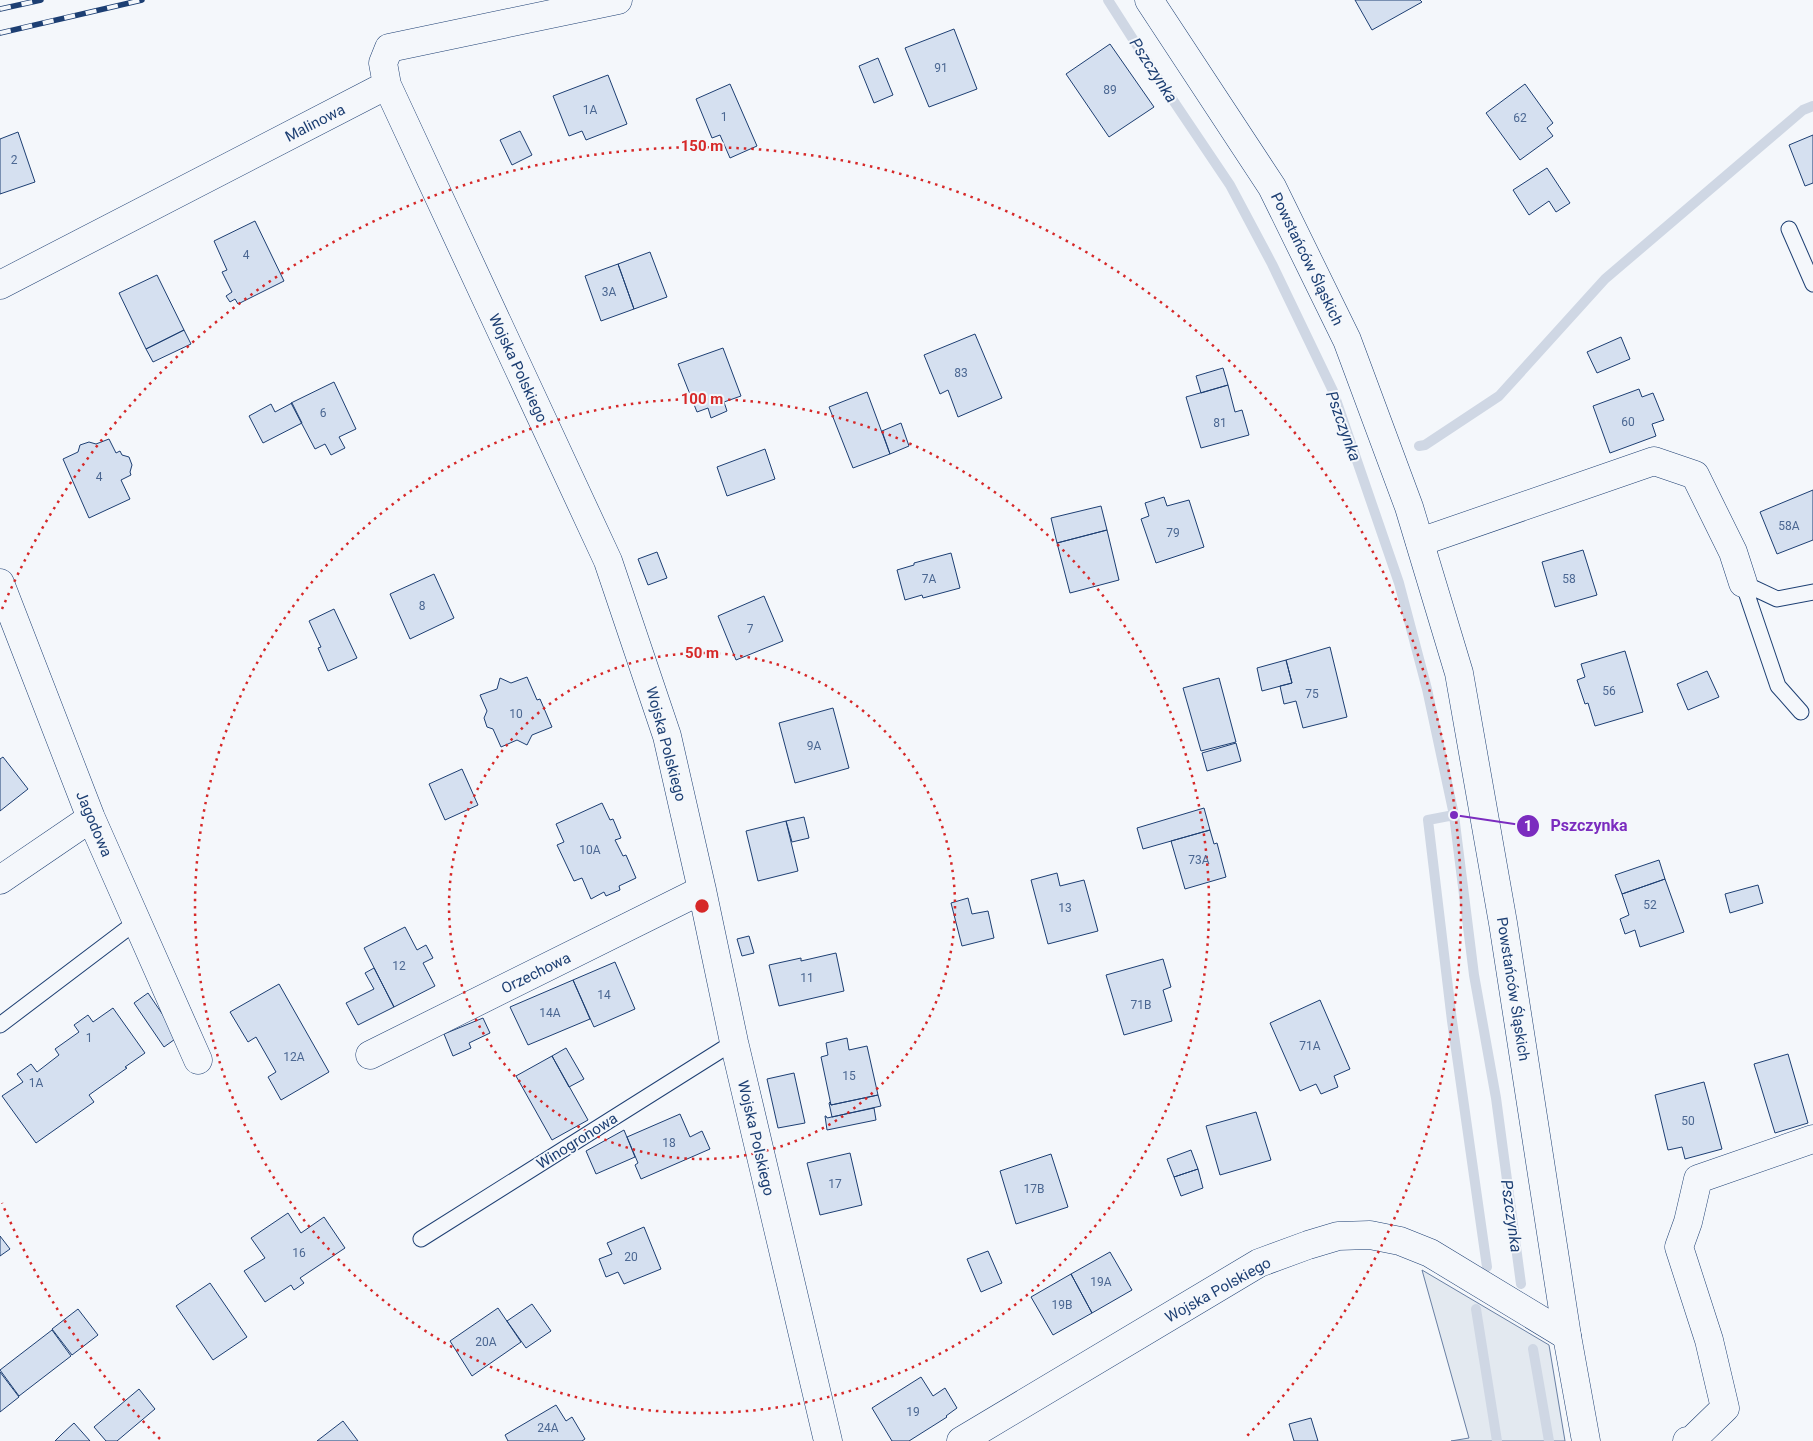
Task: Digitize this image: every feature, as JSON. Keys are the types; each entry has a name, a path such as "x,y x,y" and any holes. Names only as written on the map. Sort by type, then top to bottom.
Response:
{"street":[{"path":"388,85 383,63 389,48 618,0"},
{"name":"Powstańców Śląskich","path":"1149,0 1272,187 1347,340 1409,507 1420,542 1459,673 1505,933 1567,1336 1586,1441"},
{"name":"Malinowa","path":"0,285 388,85"},
{"name":"Wojska Polskiego","path":"388,85 608,561 667,736 734,1042 828,1441"},
{"path":"1420,542 1654,461 1695,475 1732,552 1743,583"},
{"name":"Jagodowa","path":"0,583 90,818 198,1060"},
{"path":"0,880 90,818"},
{"name":"Orzechowa","path":"370,1056 702,890"},
{"path":"1687,1441 1692,1440 1725,1408 1709,1340 1679,1247 1688,1222 1698,1179 1813,1139"},
{"name":"Wojska Polskiego","path":"961,1441 1259,1263 1338,1236 1370,1236 1400,1241 1430,1252 1567,1336"}],"lane":[{"path":"1789,229 1813,284"},
{"path":"1743,583 1777,599 1813,592"},
{"path":"1743,583 1778,686 1801,712"},
{"path":"0,1025 136,922"},
{"name":"Winogronowa","path":"421,1239 734,1042"}],"shaded area":[{"path":"1422,1270 1549,1345 1565,1441 1451,1441 1469,1438"}],"building":[{"path":"1355,0 1420,0 1422,2 1372,30"},
{"path":"954,29 977,89 929,107 905,48"},
{"path":"1110,44 1154,107 1109,137 1066,74"},
{"path":"878,58 893,95 874,103 859,66"},
{"path":"608,75 627,124 586,140 582,131 569,136 553,96"},
{"path":"730,84 757,146 730,158 720,135 712,138 696,99"},
{"path":"1525,84 1553,123 1547,128 1553,136 1520,160 1486,113"},
{"path":"520,131 532,155 512,165 500,140"},
{"path":"18,132 35,182 0,194 0,139"},
{"path":"1813,135 1813,183 1805,186 1789,145"},
{"path":"1547,168 1570,203 1556,212 1549,201 1529,215 1513,190"},
{"path":"255,221 284,281 238,304 235,299 230,302 226,296 232,292 222,272 227,270 214,241"},
{"path":"650,252 667,297 634,309 618,264"},
{"path":"618,264 634,309 601,321 585,276"},
{"path":"157,275 184,330 146,349 119,293"},
{"path":"184,330 191,344 153,362 146,349"},
{"path":"975,334 1002,398 958,417 948,390 940,394 924,355"},
{"path":"1621,337 1630,359 1597,373 1587,352"},
{"path":"723,348 741,396 724,402 727,411 711,418 708,408 697,412 678,364"},
{"path":"1223,368 1228,385 1201,393 1196,376"},
{"path":"334,382 356,429 339,437 345,448 331,455 325,444 315,449 291,403"},
{"path":"1228,385 1235,412 1242,410 1249,435 1201,448 1186,397"},
{"path":"1639,389 1642,397 1653,393 1664,420 1652,424 1656,436 1610,453 1593,406"},
{"path":"867,392 890,454 853,468 829,407"},
{"path":"292,403 302,423 263,443 249,416 271,404 275,412"},
{"path":"901,423 909,446 890,454 882,431"},
{"path":"109,439 116,453 120,451 122,455 129,457 132,465 131,475 121,480 130,499 89,518 63,459 78,452 80,445 89,442 96,444"},
{"path":"765,449 775,479 727,496 717,467"},
{"path":"1813,490 1813,540 1777,554 1760,512"},
{"path":"1164,497 1167,506 1189,500 1204,547 1156,563 1141,519 1149,516 1145,503"},
{"path":"1101,506 1107,530 1057,543 1051,518"},
{"path":"1107,530 1119,580 1070,593 1057,543"},
{"path":"1583,550 1597,595 1555,607 1542,562"},
{"path":"657,552 667,578 648,585 638,559"},
{"path":"951,553 960,588 923,598 922,595 905,600 897,570 914,565 914,563"},
{"path":"434,574 454,618 410,639 390,594"},
{"path":"764,596 783,641 736,660 718,616"},
{"path":"334,609 357,658 328,671 318,648 321,647 309,621"},
{"path":"1330,647 1347,717 1303,728 1296,701 1284,704 1280,686 1292,683 1286,660"},
{"path":"1625,651 1643,712 1595,726 1588,703 1585,704 1577,680 1585,677 1581,664"},
{"path":"1286,660 1292,683 1262,691 1257,668"},
{"path":"1707,671 1719,697 1688,710 1677,684"},
{"path":"527,677 537,700 540,699 552,727 532,735 527,745 517,740 501,747 493,729 487,727 484,718 487,711 480,695 497,689 500,678 511,683"},
{"path":"1219,678 1236,742 1201,751 1183,688"},
{"path":"833,708 849,768 795,783 779,723"},
{"path":"1236,743 1241,761 1207,771 1202,753"},
{"path":"3,757 28,789 0,811 0,759"},
{"path":"462,769 478,805 445,820 429,784"},
{"path":"602,803 610,820 613,819 621,838 615,840 623,856 626,855 636,878 619,886 620,890 606,896 604,892 591,899 582,878 574,881 557,845 564,842 556,824"},
{"path":"1204,808 1210,830 1143,849 1137,828"},
{"path":"804,817 809,838 792,842 786,821"},
{"path":"786,821 798,871 758,881 746,831"},
{"path":"1210,830 1214,844 1217,843 1226,877 1185,889 1171,841"},
{"path":"1659,860 1665,879 1622,894 1615,875"},
{"path":"1057,873 1060,886 1084,880 1098,931 1048,944 1031,880"},
{"path":"1665,879 1684,932 1640,947 1635,930 1625,934 1620,919 1629,915 1622,894"},
{"path":"1758,885 1763,903 1730,913 1725,894"},
{"path":"968,898 972,914 988,911 994,938 962,946 951,903"},
{"path":"405,927 417,950 426,945 433,958 423,963 435,986 394,1007 364,948"},
{"path":"749,936 754,953 742,956 737,939"},
{"path":"836,953 844,991 779,1006 769,965 801,958 801,961"},
{"path":"1163,959 1171,987 1163,990 1172,1021 1124,1035 1106,975"},
{"path":"615,962 635,1009 594,1027 573,980"},
{"path":"374,968 394,1007 358,1025 346,1003 374,989 365,973"},
{"path":"573,980 590,1019 528,1045 510,1007"},
{"path":"279,984 329,1072 281,1100 268,1077 276,1072 256,1037 248,1042 230,1012"},
{"path":"148,993 178,1037 164,1047 134,1003"},
{"path":"1320,1000 1350,1069 1334,1076 1338,1087 1321,1094 1316,1084 1300,1091 1270,1023"},
{"path":"113,1008 145,1053 89,1095 94,1102 36,1143 2,1096 23,1082 17,1074 31,1064 37,1072 59,1055 55,1049 79,1032 74,1025 88,1015 93,1022"},
{"path":"483,1018 490,1033 469,1043 471,1048 453,1056 444,1034"},
{"path":"847,1038 849,1050 867,1046 878,1095 831,1105 821,1057 828,1055 826,1043"},
{"path":"566,1048 584,1079 569,1087 552,1056"},
{"path":"1788,1054 1808,1123 1775,1133 1754,1064"},
{"path":"552,1056 588,1120 552,1140 516,1076"},
{"path":"794,1073 805,1123 778,1128 767,1079"},
{"path":"1704,1082 1722,1149 1685,1159 1682,1147 1668,1150 1655,1095"},
{"path":"878,1095 881,1106 832,1117 830,1102 831,1105"},
{"path":"874,1108 876,1120 827,1130 825,1116 827,1118"},
{"path":"1256,1112 1271,1160 1220,1175 1206,1126"},
{"path":"680,1114 690,1137 702,1131 710,1149 641,1179 635,1165 638,1163 627,1137"},
{"path":"624,1130 635,1157 596,1174 586,1151"},
{"path":"1191,1150 1198,1169 1174,1177 1167,1159"},
{"path":"850,1153 862,1205 820,1215 807,1163"},
{"path":"1051,1154 1068,1207 1016,1224 1000,1171"},
{"path":"1198,1169 1203,1188 1181,1196 1174,1177"},
{"path":"288,1213 301,1233 324,1217 345,1248 300,1278 304,1283 294,1290 291,1285 265,1302 244,1271 265,1258 251,1238"},
{"path":"644,1227 661,1269 624,1284 618,1272 606,1277 599,1259 612,1254 607,1243"},
{"path":"0,1236 10,1249 0,1256"},
{"path":"988,1251 1002,1283 981,1292 967,1259"},
{"path":"1110,1252 1132,1290 1092,1313 1071,1274"},
{"path":"1071,1274 1092,1313 1053,1335 1031,1297"},
{"path":"210,1283 247,1337 213,1360 176,1306"},
{"path":"532,1304 551,1331 526,1348 507,1321"},
{"path":"498,1308 521,1342 472,1376 450,1341"},
{"path":"78,1309 98,1335 72,1355 52,1329"},
{"path":"52,1330 71,1356 19,1396 0,1370"},
{"path":"0,1372 19,1397 0,1412"},
{"path":"921,1377 933,1396 945,1388 957,1408 947,1417 909,1441 892,1441 872,1408"},
{"path":"139,1389 155,1409 117,1441 106,1441 94,1427"},
{"path":"556,1405 566,1421 572,1417 585,1439 582,1441 508,1441 505,1435"},
{"path":"1311,1418 1318,1441 1294,1441 1289,1424"},
{"path":"343,1421 358,1441 317,1441"},
{"path":"74,1423 90,1441 55,1441 62,1434"}],"waterway":[{"name":"Pszczynka","path":"1108,0 1230,185 1272,264 1333,391 1399,583 1427,689 1454,815 1474,975 1496,1098 1521,1284"},
{"path":"1419,446 1425,445 1499,396 1605,279 1803,110 1813,106"},
{"path":"1454,815 1428,820 1452,1021 1487,1267"},
{"path":"1476,1309 1497,1441"},
{"name":"Pszczynka","path":"1533,1349 1549,1441"}],"railway":[{"path":"0,9 41,0"},
{"path":"0,33 142,0"}],"place":[{"name":"Pszczynka","path":"1454,815"}]}
